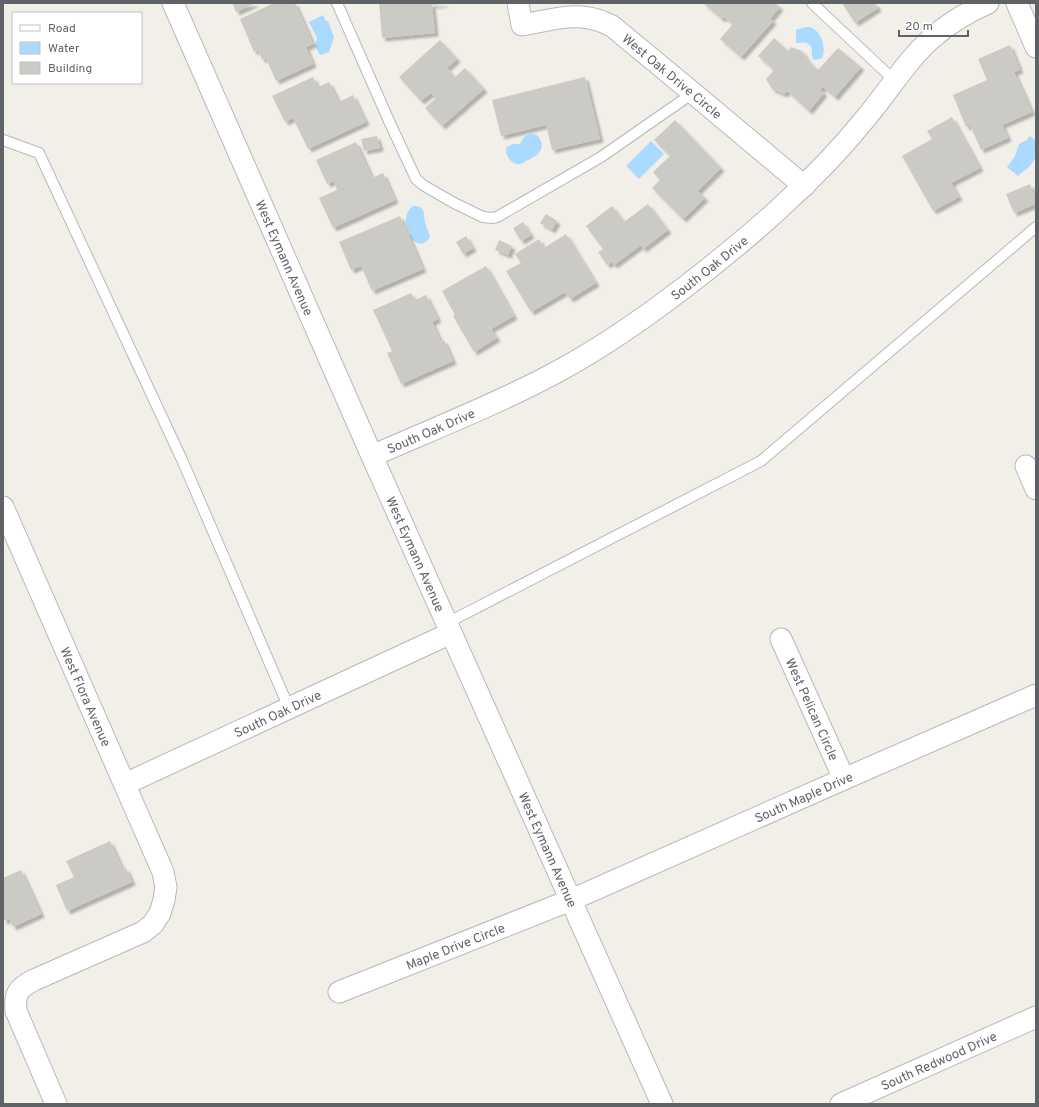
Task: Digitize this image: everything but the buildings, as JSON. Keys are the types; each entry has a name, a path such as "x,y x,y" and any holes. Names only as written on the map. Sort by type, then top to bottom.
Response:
{"street":[{"name":"West Eymann Avenue","path":"172,3 372,456 662,1104"},
{"name":"West Oak Drive Circle","path":"518,3 522,25 575,16 588,17 612,26 804,186"},
{"path":"584,3 612,26"},
{"name":"South Oak Drive","path":"372,456 506,398 553,374 638,322 760,226 804,186 866,118 894,80 933,37 952,22 988,3"},
{"path":"1017,3 1036,47"},
{"path":"1026,466 1036,489"},
{"name":"West Flora Avenue","path":"4,514 125,784 163,872 166,887 160,913 153,924 143,932 25,984 18,992 15,1002 16,1011 56,1104"},
{"name":"South Oak Drive","path":"125,784 289,708 449,628"},
{"name":"West Pelican Circle","path":"781,639 844,779"},
{"name":"South Maple Drive","path":"572,900 1036,695"},
{"name":"Maple Drive Circle","path":"339,992 572,900"},
{"name":"South Redwood Drive","path":"841,1104 1036,1017"}],"lane":[{"path":"337,3 416,180 454,203 488,218 497,217 601,157 693,93"},
{"path":"812,3 894,80"},
{"path":"3,140 39,153 183,462 289,708"},
{"path":"449,628 761,461 1036,227"}],"water":[{"path":"323,15 326,21 328,21 334,37 329,52 320,55 315,46 317,38 309,22"},
{"path":"805,27 813,28 820,35 824,47 822,58 816,60 813,59 812,48 809,44 796,43 796,30"},
{"path":"533,134 537,135 542,144 542,148 538,154 522,164 512,162 506,153 507,147 513,144 520,144 525,137"},
{"path":"1030,136 1036,141 1036,157 1030,166 1018,176 1007,167 1015,156 1019,144 1027,140"},
{"path":"651,141 664,154 639,179 626,166"},
{"path":"413,206 420,207 422,209 426,226 430,234 429,239 422,244 412,239 406,223 409,210"}]}
